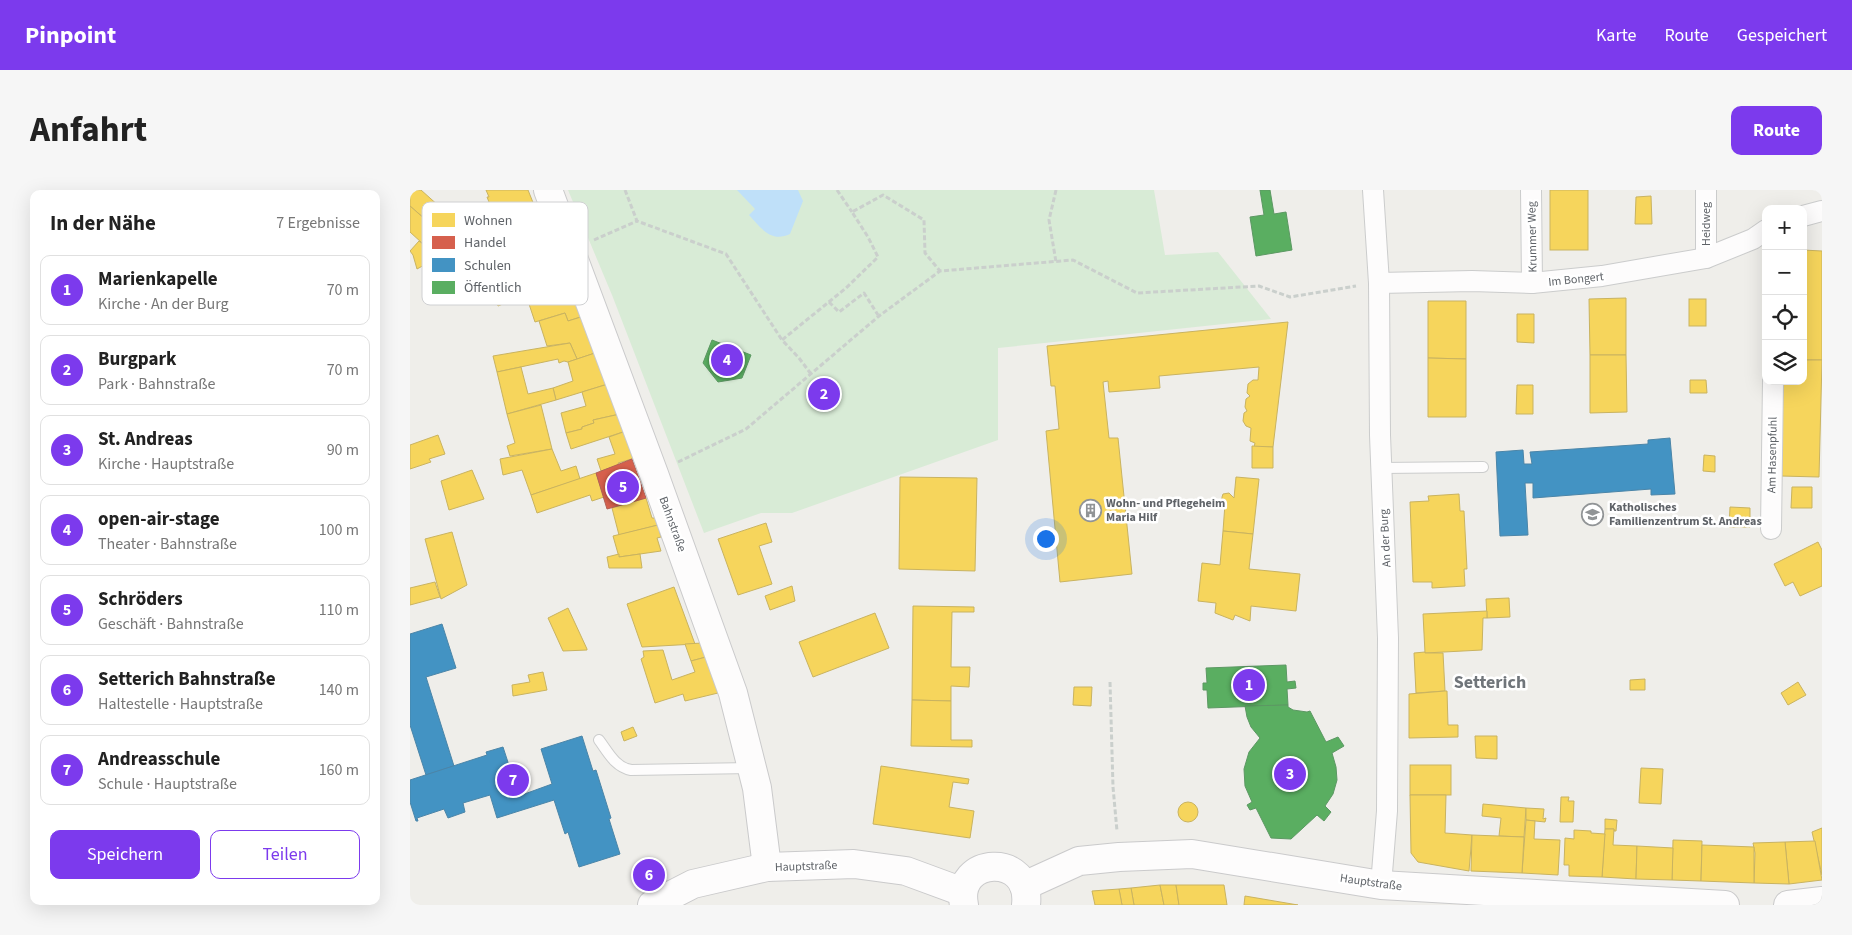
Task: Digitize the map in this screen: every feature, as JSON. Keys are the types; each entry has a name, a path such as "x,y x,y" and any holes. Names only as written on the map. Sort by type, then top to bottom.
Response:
{"main road":[{"name":"Bahnstraße","path":"548,190 553,202"},
{"name":"Bahnstraße","path":"588,297 733,693 758,788 767,867"},
{"name":"Hauptstraße","path":"1025,895 1053,871 1078,861 1192,854 1381,886 1725,905"},
{"name":"Hauptstraße","path":"652,905 693,884 767,867 854,864 906,871 963,898"},
{"path":"963,898 967,882 973,874 992,866 1002,867 1019,877 1025,895"},
{"path":"1788,905 1822,901"}],"street":[{"name":"An der Burg","path":"1373,190 1379,283 1381,468 1388,657 1387,811 1381,886"},
{"name":"Krummer Weg","path":"1532,190 1532,283"},
{"name":"Heidweg","path":"1706,190 1706,258"},
{"path":"1807,215 1822,211"},
{"name":"Im Bongert","path":"1379,283 1472,281 1532,283 1602,276 1706,258 1753,239 1762,233"},
{"name":"Am Hasenpfuhl","path":"1771,529 1773,385"}],"lane":[{"path":"1381,468 1483,467"},
{"path":"600,740 624,769 752,768"}],"path":[{"path":"625,190 637,221"},
{"path":"782,340 829,302 878,257 868,237 837,190"},
{"path":"1056,190 1049,220 1056,262"},
{"path":"852,212 883,195 924,220 925,253 940,271"},
{"path":"588,243 637,221 726,254 782,340 811,374"},
{"path":"654,474 746,430 878,316 940,271 1073,260 1137,293 1259,286 1290,296 1379,283"},
{"path":"829,302 839,312 864,293 878,316"},
{"path":"1110,682 1112,786 1117,834"}],"green space":[{"path":"568,190 1154,190 1165,255 1218,252 1271,319 998,348 998,440 792,513 761,513 704,533 588,238 588,202 573,202"}],"water":[{"path":"737,190 798,190 803,201 790,234 777,237 762,229 749,215 755,209"}],"building: Wohnen":[{"path":"410,190 421,190 434,202 422,202 422,216 410,206"},
{"path":"486,190 528,190 533,202 489,202 487,197 489,197"},
{"path":"1550,190 1588,190 1588,250 1550,250"},
{"path":"1651,196 1652,224 1635,224 1636,197"},
{"path":"410,206 422,217 422,243 410,232"},
{"path":"419,241 422,243 422,266 417,269 410,251"},
{"path":"1807,250 1822,251 1822,360 1807,360"},
{"path":"1626,298 1626,355 1590,355 1589,299"},
{"path":"1689,299 1706,299 1706,326 1689,326"},
{"path":"1428,301 1466,301 1466,359 1428,358"},
{"path":"529,305 579,305 584,316 568,321 565,313 535,322"},
{"path":"565,313 568,321 584,316 598,352 577,359 570,343 547,346 539,321"},
{"path":"1517,314 1534,314 1534,343 1517,342"},
{"name":"Wohn- und Pflegeheim Maria Hilf","path":"1288,322 1273,447 1254,447 1255,443 1250,441 1251,428 1246,426 1243,421 1244,413 1247,411 1245,407 1246,399 1250,396 1247,393 1248,384 1253,380 1258,380 1259,367 1159,376 1160,388 1109,392 1108,381 1103,382 1109,438 1118,438 1132,574 1060,582 1046,431 1059,429 1055,386 1051,386 1047,346"},
{"path":"570,343 577,359 559,363 558,359 497,372 493,356"},
{"path":"598,352 608,384 556,400 553,388 573,381 568,362"},
{"path":"1590,355 1626,355 1627,412 1590,413"},
{"path":"1428,358 1466,359 1466,417 1428,417"},
{"path":"1807,360 1822,360 1819,477 1781,476 1783,385 1807,385"},
{"path":"521,367 528,394 553,388 556,400 507,414 497,372"},
{"path":"1690,380 1706,380 1707,393 1690,393"},
{"path":"608,384 620,414 593,420 594,423 582,427 582,429 566,433 561,413 586,406 582,392"},
{"path":"1517,385 1533,385 1533,414 1516,414"},
{"path":"541,405 552,449 510,456 507,446 515,443 507,414"},
{"path":"620,414 626,431 571,449 566,433 582,429 582,427 594,423 593,420"},
{"path":"626,431 635,458 601,471 597,459 615,454 609,437"},
{"path":"438,435 445,454 429,459 431,462 410,469 410,445"},
{"path":"1252,446 1273,447 1273,468 1252,468"},
{"path":"552,449 561,471 576,466 580,479 531,495 522,470 503,475 500,459"},
{"path":"1704,455 1715,456 1715,472 1703,471"},
{"path":"472,470 484,499 449,510 441,481"},
{"path":"596,473 604,497 592,501 590,495 537,513 531,495"},
{"path":"900,477 977,478 975,571 899,569"},
{"path":"1236,477 1259,479 1253,534 1223,531 1225,504 1222,497 1223,494 1229,493 1234,498"},
{"path":"1792,487 1812,487 1812,508 1791,508"},
{"path":"1459,494 1460,511 1464,511 1467,569 1464,569 1465,586 1432,588 1432,582 1413,582 1410,502 1429,501 1428,496"},
{"path":"646,498 652,518 656,518 658,525 619,535 612,508"},
{"path":"1730,507 1750,508 1750,527 1729,527"},
{"path":"766,523 772,542 759,546 772,584 738,595 718,539"},
{"path":"658,525 661,537 657,538 661,551 619,557 613,536"},
{"path":"1223,531 1253,534 1249,569 1300,574 1296,611 1251,606 1250,621 1235,615 1233,620 1215,613 1216,603 1198,601 1202,563 1220,565"},
{"path":"452,532 467,585 441,599 425,539"},
{"path":"1818,542 1822,550 1822,586 1800,596 1793,582 1785,586 1774,564"},
{"path":"619,554 619,557 640,554 642,568 609,568 607,557"},
{"path":"435,582 440,597 410,605 410,588"},
{"path":"792,586 795,601 770,610 765,596"},
{"path":"674,587 695,644 642,647 627,604"},
{"path":"1509,598 1510,617 1487,618 1486,599"},
{"path":"913,606 974,607 974,612 952,612 951,667 970,667 969,687 951,686 951,701 912,700"},
{"path":"568,608 587,650 563,651 548,618"},
{"path":"1487,611 1487,618 1483,618 1482,650 1425,653 1423,614"},
{"path":"875,613 889,648 813,677 799,642"},
{"path":"702,643 706,657 691,661 685,644"},
{"path":"663,650 672,680 695,672 691,661 706,657 718,693 685,701 683,694 655,703 641,659 644,657 643,651"},
{"path":"1414,653 1443,653 1445,691 1416,693"},
{"path":"543,672 547,690 513,696 512,685 530,682 528,675"},
{"path":"1645,679 1645,690 1630,690 1630,680"},
{"path":"1798,682 1806,695 1788,705 1781,693"},
{"path":"1074,687 1092,687 1091,706 1073,705"},
{"path":"1447,691 1448,725 1458,725 1458,737 1409,738 1409,694"},
{"path":"912,700 951,701 951,740 972,740 972,747 911,746"},
{"path":"633,727 637,736 624,741 621,732"},
{"path":"1475,736 1497,736 1497,759 1476,758"},
{"path":"1410,765 1451,765 1451,795 1410,795"},
{"path":"881,766 969,779 968,784 953,782 949,807 974,811 970,838 873,824"},
{"path":"1641,768 1663,769 1661,804 1639,803"},
{"path":"1410,795 1446,795 1445,833 1472,835 1469,871 1418,862 1411,853"},
{"path":"1561,797 1569,797 1568,801 1574,801 1573,822 1560,822"},
{"path":"1188,802 1195,805 1198,812 1195,819 1188,822 1181,819 1178,812 1181,805"},
{"path":"1483,804 1526,808 1524,837 1499,836 1501,818 1482,816"},
{"path":"1526,808 1544,809 1543,819 1546,818 1545,822 1526,820"},
{"path":"1605,819 1617,820 1616,831 1614,829 1605,829"},
{"path":"1526,820 1535,821 1534,839 1560,840 1558,875 1522,873"},
{"path":"1822,828 1822,875 1812,832"},
{"path":"1605,829 1614,829 1613,845 1637,846 1636,879 1602,877"},
{"path":"1574,830 1605,834 1602,877 1569,876 1569,865 1564,865 1565,838 1574,839"},
{"path":"1472,835 1524,837 1522,873 1471,871"},
{"path":"1673,840 1702,841 1701,881 1672,880"},
{"path":"1815,841 1822,880 1789,884 1785,842"},
{"path":"1785,842 1789,884 1754,883 1755,853 1753,843"},
{"path":"1702,845 1754,847 1754,883 1701,881"},
{"path":"1637,846 1673,848 1672,880 1636,879"},
{"path":"1160,885 1164,905 1134,905 1131,888"},
{"path":"1160,885 1176,885 1179,905 1164,905"},
{"path":"1176,885 1224,885 1227,905 1179,905"},
{"path":"1131,888 1134,905 1122,905 1119,889"},
{"path":"1119,889 1122,905 1095,905 1092,891"},
{"path":"1245,896 1298,905 1244,905"}],"building: Handel":[{"path":"632,459 646,498 607,509 596,473"}],"building: Schulen":[{"path":"1670,438 1675,494 1651,495 1651,489 1533,498 1533,483 1525,483 1528,535 1500,536 1496,452 1523,450 1524,464 1532,464 1530,452 1648,444 1648,440"},
{"path":"442,624 456,668 426,677 454,766 426,775 410,725 410,634"},
{"path":"582,736 593,771 596,770 620,854 579,867 568,832 565,834 554,800 497,818 490,795 463,803 465,812 448,818 444,809 417,818 418,821 416,821 410,802 410,780 487,755 486,752 503,747 519,796 552,784 541,749"}],"building: Öffentlich":[{"path":"1260,190 1270,190 1274,214 1286,212 1292,250 1256,256 1250,217 1264,215"},
{"path":"712,340 751,355 742,378 718,382 703,363"},
{"path":"1286,665 1287,682 1295,681 1296,688 1287,689 1288,705 1208,708 1207,690 1203,690 1203,683 1207,683 1206,668"},
{"path":"1288,705 1293,710 1310,711 1326,742 1338,737 1344,746 1332,753 1337,780 1333,794 1325,806 1331,812 1324,821 1317,815 1291,839 1271,838 1256,808 1250,810 1247,805 1252,802 1245,786 1244,769 1249,752 1260,738 1251,727 1245,706"}],"place":[{"name":"open-air-stage","path":"727,360"},
{"name":"Burgpark","path":"824,394"},
{"name":"Schröders","path":"623,487"},
{"name":"Wohn- und Pflegeheim Maria Hilf","path":"1090,510"},
{"name":"Katholisches Familienzentrum St. Andreas","path":"1593,514"},
{"name":"Marienkapelle","path":"1249,685"},
{"name":"St. Andreas","path":"1290,774"},
{"name":"Andreasschule","path":"513,780"},
{"name":"Setterich Bahnstraße","path":"649,875"}],"district":[{"name":"Setterich","path":"1490,682"}]}
